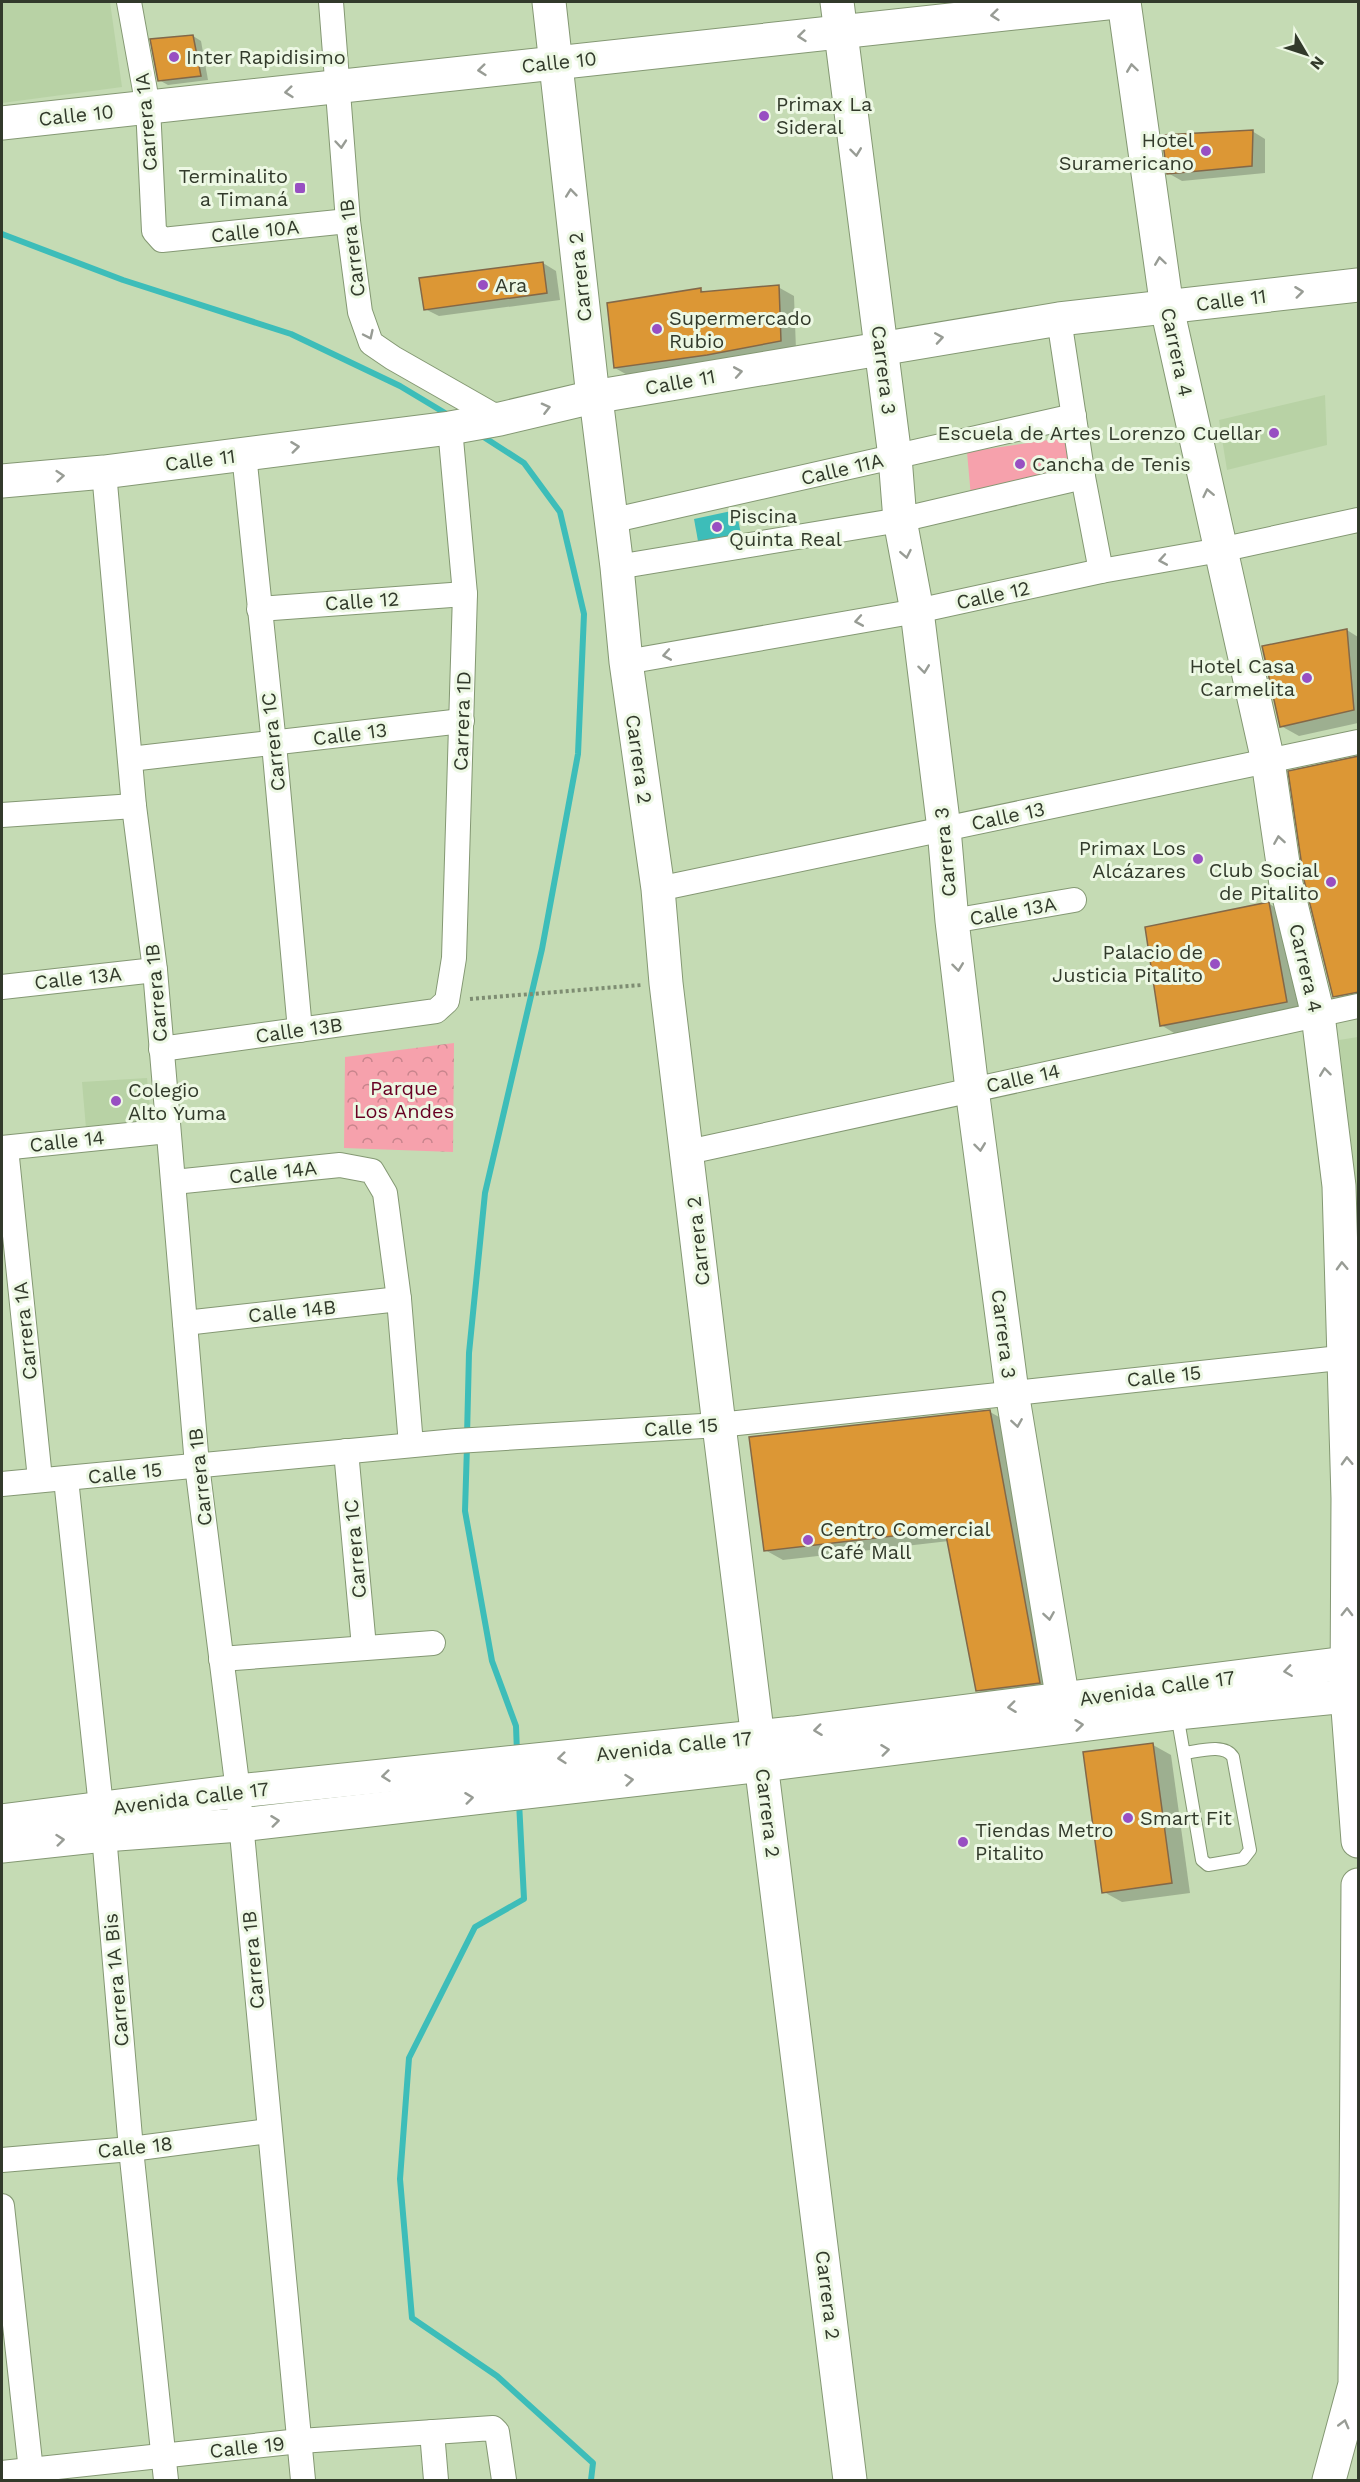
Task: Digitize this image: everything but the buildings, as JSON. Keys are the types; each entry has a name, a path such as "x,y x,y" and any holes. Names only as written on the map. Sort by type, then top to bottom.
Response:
{"main road":[{"name":"Carrera 2","path":"549,2 593,397 597,406 626,662 658,889 666,983 719,1425 850,2481"},
{"name":"Calle 10","path":"2,123 557,62 839,16 1116,2"},
{"name":"Carrera 4","path":"1124,2 1167,308 1268,761 1286,885 1318,1015 1339,1186 1351,1356 1354,1498 1352,1659 1359,1841"},
{"name":"Carrera 3","path":"839,16 895,457 900,520 917,611 944,829 952,921 972,1089 1012,1392 1063,1701"},
{"name":"Calle 11","path":"2,481 104,472 475,423 593,397 1059,319 1359,285"},
{"name":"Avenida Calle 17","path":"760,1751 1063,1701 1352,1659"},
{"name":"Avenida Calle 17","path":"2,1846 238,1791 518,1777 760,1751 1353,1699"},
{"name":"Avenida Calle 17","path":"2,1821 240,1825 518,1777"},
{"path":"1329,2481 1355,2384 1359,1885"}],"street":[{"name":"Carrera 1A","path":"129,2 148,107 154,231 162,240"},
{"name":"Carrera 1B","path":"331,2 348,221 360,312 371,343 475,423"},
{"name":"Calle 10A","path":"162,240 348,221"},
{"path":"1059,319 1083,477 1101,571"},
{"name":"Calle 11A","path":"610,520 1074,416"},
{"name":"Carrera 1D","path":"442,1006 454,958 465,594 475,423"},
{"name":"Carrera 1C","path":"244,454 300,1030"},
{"name":"Carrera 1B","path":"104,472 134,806 155,970 197,1465 238,1791 303,2481"},
{"path":"617,567 900,520 1083,477"},
{"name":"Calle 12","path":"626,662 917,611 1101,571 1220,550 1359,520"},
{"name":"Calle 12","path":"259,609 465,594"},
{"name":"Calle 13","path":"130,759 462,721"},
{"name":"Calle 13","path":"658,889 1359,742"},
{"path":"2,815 134,806"},
{"name":"Calle 13A","path":"952,921 1074,900"},
{"name":"Calle 13A","path":"2,987 155,970"},
{"name":"Calle 13B","path":"161,1049 300,1030 442,1006"},
{"name":"Calle 14","path":"688,1152 1359,1006"},
{"name":"Calle 14","path":"4,1148 168,1131"},
{"name":"Carrera 1A","path":"4,1148 12,1318 40,1479"},
{"name":"Calle 14A","path":"174,1182 340,1165 372,1171 386,1193 399,1299"},
{"path":"399,1299 411,1445"},
{"name":"Calle 14B","path":"185,1323 399,1299"},
{"name":"Calle 15","path":"2,1484 467,1440 719,1425 1351,1356"},
{"name":"Carrera 1C","path":"346,1451 364,1647"},
{"name":"Carrera 1A Bis","path":"66,1479 102,1822 131,2149 166,2481"},
{"path":"221,1659 433,1643"},
{"name":"Calle 18","path":"2,2160 131,2149 269,2131"},
{"path":"2,2206 32,2476"},
{"name":"Calle 19","path":"2,2473 32,2476 164,2456 300,2441 493,2428 497,2432 504,2481"},
{"path":"432,2432 436,2481"}],"lane":[{"path":"1177,1713 1202,1860 1208,1865 1243,1858 1250,1850 1230,1751 1223,1749 1185,1753"}],"path":[{"path":"442,1006 519,994 666,983"}],"shaded area":[{"path":"2,2 110,2 122,87 2,103"},
{"name":"Escuela de Artes Lorenzo Cuellar","path":"1325,395 1327,445 1227,470 1219,420"},
{"path":"1358,1037 1358,1203 1339,1040"},
{"name":"Colegio Alto Yuma","path":"147,1078 151,1119 86,1128 82,1082"}],"green space":[{"name":"Cancha de Tenis","path":"1069,437 1074,477 971,497 967,452"},
{"name":"Parque Los Andes","path":"454,1043 453,1152 344,1148 345,1057"}],"water":[{"name":"Piscina Quinta Real","path":"736,510 741,534 698,541 694,519"}],"waterway":[{"path":"2,234 123,280 291,334 400,386 450,416"},
{"path":"467,1436 469,1353 485,1193 542,949 578,754 584,614 560,512 524,463 479,434"},
{"path":"467,1446 465,1511 492,1661 516,1726 517,1753"},
{"path":"519,1802 524,1899 475,1927 409,2058 400,2179 412,2318 497,2376 593,2463 591,2480"}],"place":[{"name":"Inter Rapidisimo","path":"174,57"},
{"name":"Primax La Sideral","path":"764,116"},
{"name":"Hotel Suramericano","path":"1206,151"},
{"name":"Terminalito a Timaná","path":"300,188"},
{"name":"Ara","path":"483,285"},
{"name":"Supermercado Rubio","path":"657,329"},
{"name":"Escuela de Artes Lorenzo Cuellar","path":"1274,433"},
{"name":"Cancha de Tenis","path":"1020,464"},
{"name":"Piscina Quinta Real","path":"717,527"},
{"name":"Hotel Casa Carmelita","path":"1307,678"},
{"name":"Primax Los Alcázares","path":"1198,859"},
{"name":"Club Social de Pitalito","path":"1331,882"},
{"name":"Palacio de Justicia Pitalito","path":"1215,964"},
{"name":"Colegio Alto Yuma","path":"116,1101"},
{"name":"Centro Comercial Café Mall","path":"808,1540"},
{"name":"Smart Fit","path":"1128,1818"},
{"name":"Tiendas Metro Pitalito","path":"963,1842"}]}
